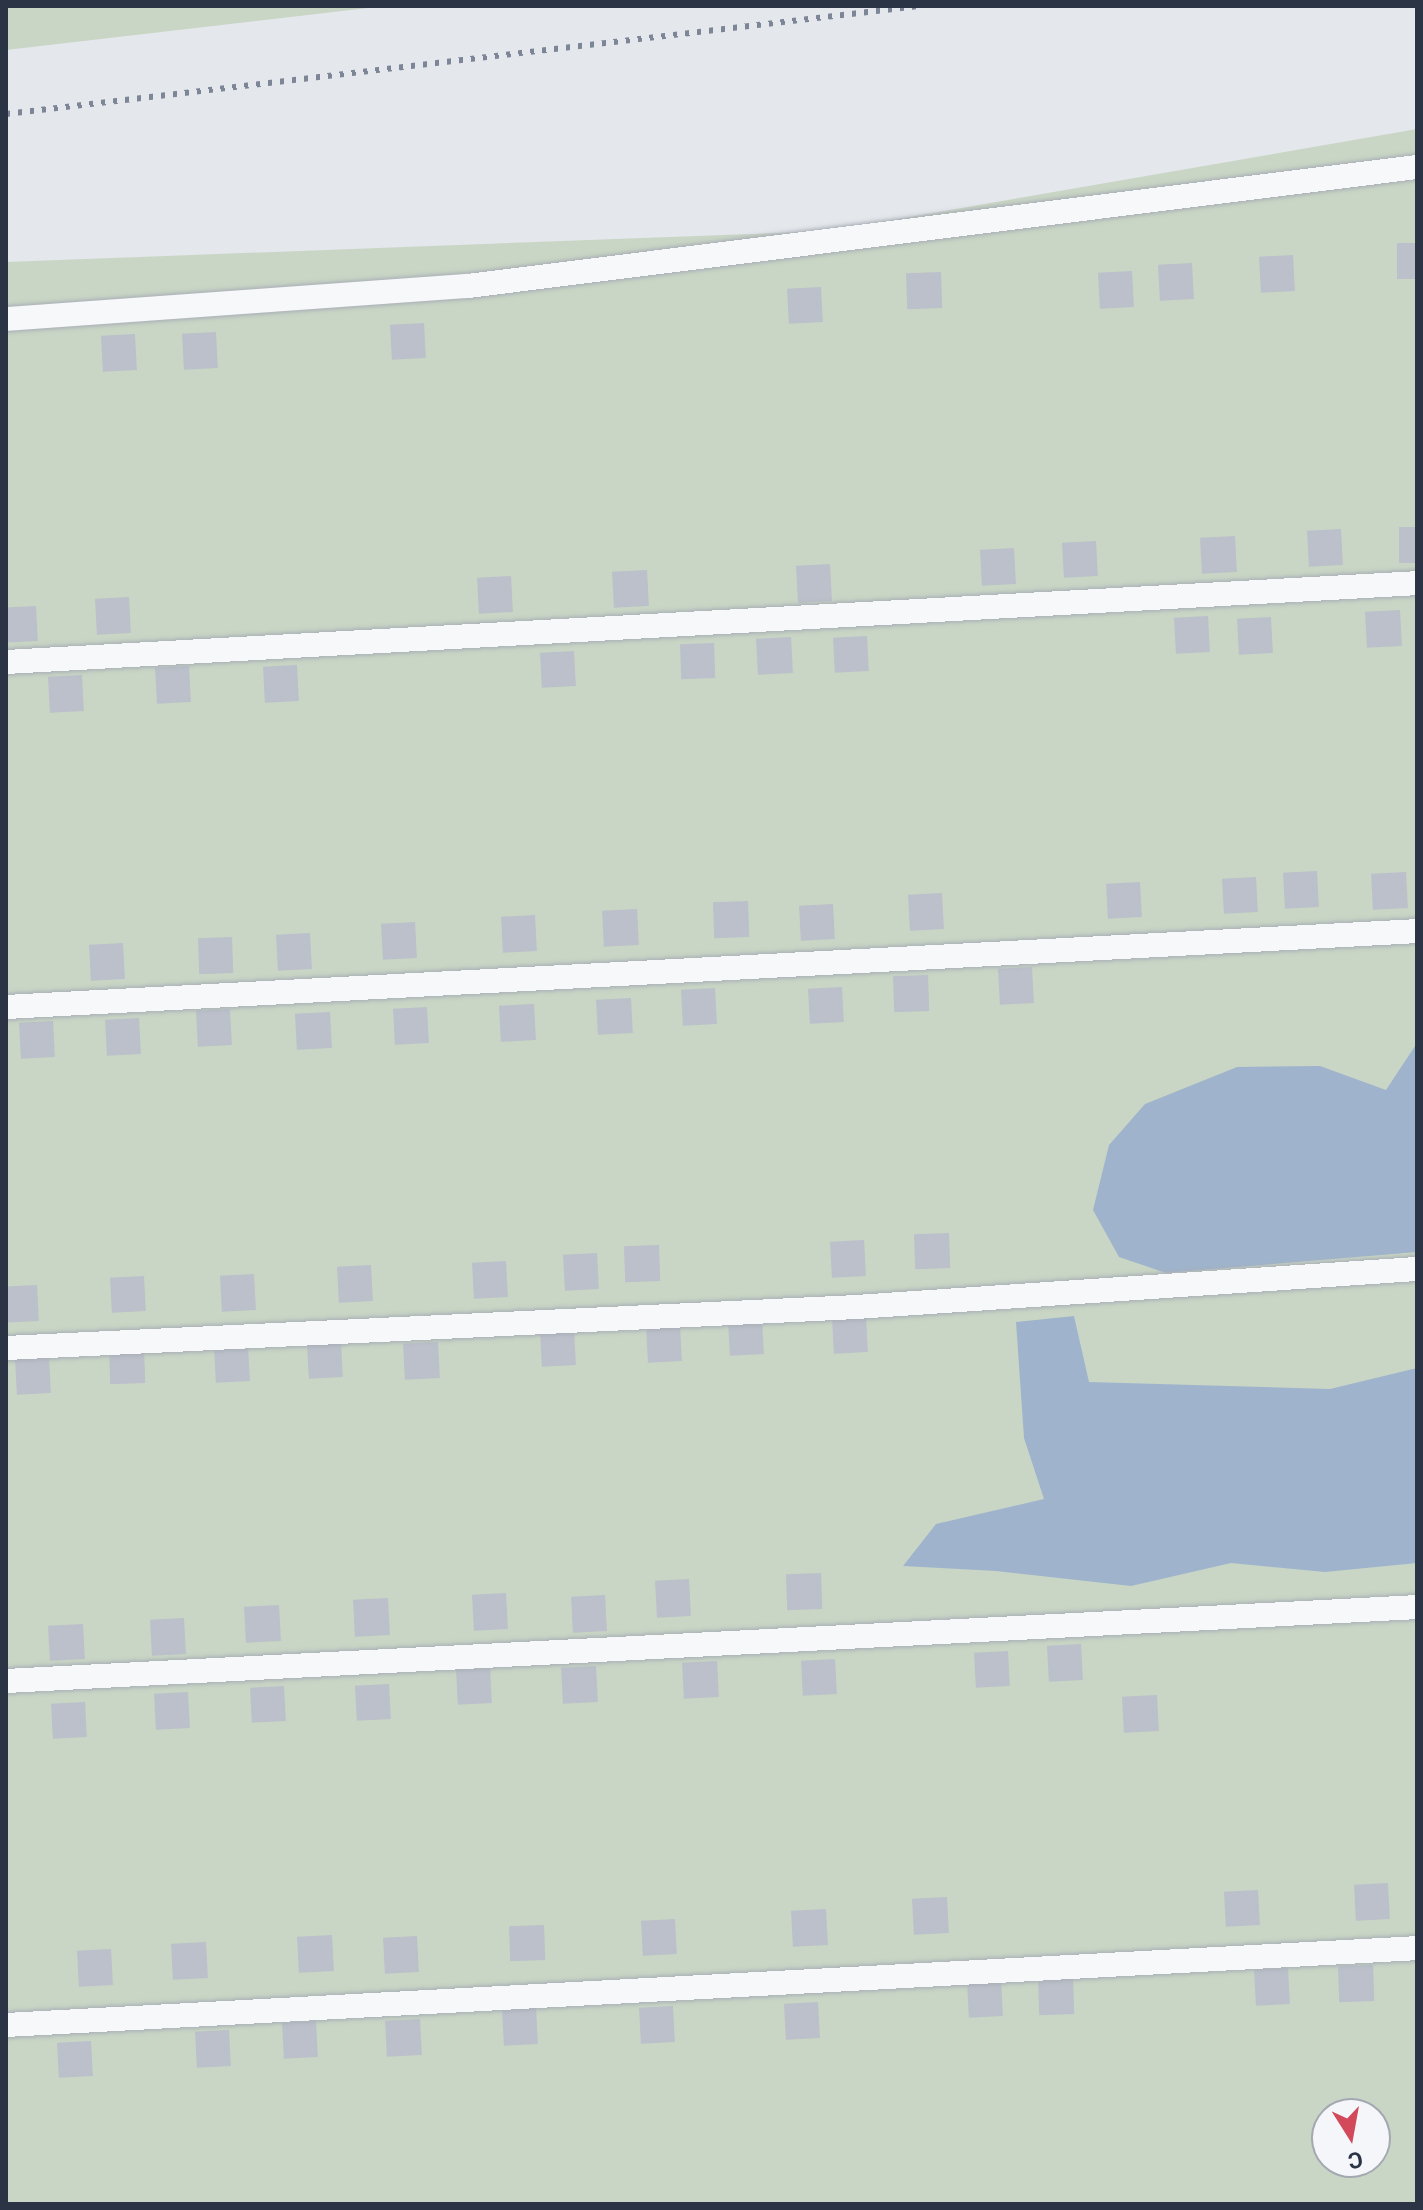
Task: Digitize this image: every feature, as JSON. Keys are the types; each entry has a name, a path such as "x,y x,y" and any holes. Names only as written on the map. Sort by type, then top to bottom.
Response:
{"lane":[{"path":"6,319 468,286 1417,167"},
{"path":"6,662 1417,583"},
{"path":"6,1007 1417,931"},
{"path":"6,1348 856,1307 1417,1269"},
{"path":"6,1681 1417,1607"},
{"path":"6,2025 1417,1948"}],"green space":[{"path":"6,6 385,6 6,50"},
{"path":"1417,129 1417,2204 6,2204 6,262 829,231"}],"water":[{"path":"1417,1043 1417,1252 1166,1273 1119,1257 1093,1210 1109,1145 1145,1104 1237,1067 1320,1066 1386,1090"},
{"path":"1074,1316 1089,1382 1330,1389 1417,1368 1417,1563 1325,1572 1231,1563 1131,1586 996,1571 903,1566 936,1524 1044,1499 1024,1438 1016,1322"}],"building":[{"path":"1397,243 1417,243 1417,279 1397,279"},
{"path":"1293,255 1295,291 1261,293 1259,257"},
{"path":"1192,263 1194,299 1160,301 1158,265"},
{"path":"1132,271 1134,307 1100,309 1098,273"},
{"path":"941,272 942,308 907,309 906,273"},
{"path":"821,287 823,322 789,324 787,289"},
{"path":"424,323 426,358 392,360 390,325"},
{"path":"216,332 218,368 184,370 182,334"},
{"path":"135,334 137,370 103,372 101,336"},
{"path":"1399,527 1417,527 1417,563 1399,563"},
{"path":"1341,529 1343,565 1309,567 1307,531"},
{"path":"1235,536 1237,572 1202,574 1200,538"},
{"path":"1096,541 1098,576 1064,578 1062,543"},
{"path":"1014,548 1016,584 982,586 980,550"},
{"path":"830,564 832,601 798,603 796,566"},
{"path":"647,570 649,606 614,608 612,572"},
{"path":"511,576 513,612 479,614 477,578"},
{"path":"129,597 131,633 97,635 95,599"},
{"path":"36,606 38,641 8,643 6,608"},
{"path":"1400,610 1402,646 1367,648 1365,612"},
{"path":"1208,616 1210,652 1176,654 1174,618"},
{"path":"1271,617 1273,653 1239,655 1237,619"},
{"path":"867,636 869,671 835,673 833,638"},
{"path":"791,637 793,673 758,675 756,639"},
{"path":"714,643 715,678 681,679 680,644"},
{"path":"574,651 576,686 542,688 540,653"},
{"path":"297,665 299,701 265,703 263,667"},
{"path":"189,666 191,702 157,704 155,668"},
{"path":"82,675 84,711 50,713 48,677"},
{"path":"1317,871 1319,907 1285,909 1283,873"},
{"path":"1406,872 1408,908 1373,910 1371,874"},
{"path":"1256,877 1258,912 1224,914 1222,879"},
{"path":"1140,882 1142,917 1108,919 1106,884"},
{"path":"942,893 944,929 910,931 908,895"},
{"path":"748,901 749,937 714,938 713,902"},
{"path":"833,904 835,939 801,941 799,906"},
{"path":"637,909 639,945 604,947 602,911"},
{"path":"535,915 537,951 503,953 501,917"},
{"path":"415,922 417,958 383,960 381,924"},
{"path":"310,933 312,969 278,971 276,935"},
{"path":"232,937 233,973 199,974 198,938"},
{"path":"123,943 125,979 91,981 89,945"},
{"path":"1032,967 1034,1003 1000,1005 998,969"},
{"path":"928,975 929,1011 894,1012 893,976"},
{"path":"842,987 844,1022 810,1024 808,989"},
{"path":"715,988 717,1024 683,1026 681,990"},
{"path":"631,998 633,1033 598,1035 596,1000"},
{"path":"534,1004 536,1040 501,1042 499,1006"},
{"path":"427,1007 429,1043 395,1045 393,1009"},
{"path":"230,1009 232,1045 198,1047 196,1011"},
{"path":"330,1012 332,1048 297,1050 295,1014"},
{"path":"139,1018 141,1054 107,1056 105,1020"},
{"path":"53,1021 55,1057 21,1059 19,1023"},
{"path":"949,1233 950,1268 915,1269 914,1234"},
{"path":"864,1240 866,1276 832,1278 830,1242"},
{"path":"659,1245 660,1281 625,1282 624,1246"},
{"path":"597,1253 599,1289 565,1291 563,1255"},
{"path":"506,1261 508,1297 474,1299 472,1263"},
{"path":"371,1265 373,1301 339,1303 337,1267"},
{"path":"254,1274 256,1310 222,1312 220,1276"},
{"path":"144,1276 146,1311 112,1313 110,1278"},
{"path":"37,1285 39,1321 8,1323 6,1287"},
{"path":"866,1316 868,1352 834,1354 832,1318"},
{"path":"762,1319 764,1354 730,1356 728,1321"},
{"path":"680,1325 682,1361 648,1363 646,1327"},
{"path":"574,1329 576,1365 542,1367 540,1331"},
{"path":"341,1342 343,1377 309,1379 307,1344"},
{"path":"438,1342 440,1378 405,1380 403,1344"},
{"path":"248,1345 250,1381 216,1383 214,1347"},
{"path":"144,1348 145,1383 110,1384 109,1349"},
{"path":"49,1357 51,1393 17,1395 15,1359"},
{"path":"821,1573 822,1609 787,1610 786,1574"},
{"path":"689,1579 691,1616 657,1618 655,1581"},
{"path":"506,1593 508,1629 474,1631 472,1595"},
{"path":"605,1595 607,1631 573,1633 571,1597"},
{"path":"388,1598 390,1635 355,1637 353,1600"},
{"path":"279,1605 281,1641 246,1643 244,1607"},
{"path":"184,1618 186,1654 152,1656 150,1620"},
{"path":"83,1624 85,1659 50,1661 48,1626"},
{"path":"1081,1644 1083,1680 1049,1682 1047,1646"},
{"path":"1008,1651 1010,1686 976,1688 974,1653"},
{"path":"835,1659 837,1694 803,1696 801,1661"},
{"path":"717,1661 719,1697 684,1699 682,1663"},
{"path":"596,1666 598,1702 563,1704 561,1668"},
{"path":"490,1668 492,1703 458,1705 456,1670"},
{"path":"389,1684 391,1719 357,1721 355,1686"},
{"path":"284,1686 286,1721 252,1723 250,1688"},
{"path":"188,1692 190,1728 156,1730 154,1694"},
{"path":"1157,1695 1159,1731 1124,1733 1122,1697"},
{"path":"85,1702 87,1737 53,1739 51,1704"},
{"path":"1388,1883 1390,1919 1356,1921 1354,1885"},
{"path":"1258,1890 1260,1925 1226,1927 1224,1892"},
{"path":"947,1897 949,1933 914,1935 912,1899"},
{"path":"826,1909 828,1945 793,1947 791,1911"},
{"path":"675,1919 677,1954 643,1956 641,1921"},
{"path":"544,1925 545,1960 510,1961 509,1926"},
{"path":"332,1935 334,1971 299,1973 297,1937"},
{"path":"417,1936 419,1972 385,1974 383,1938"},
{"path":"206,1942 208,1978 173,1980 171,1944"},
{"path":"111,1949 113,1985 79,1987 77,1951"},
{"path":"1373,1965 1374,2001 1339,2002 1338,1966"},
{"path":"1288,1968 1290,2004 1256,2006 1254,1970"},
{"path":"1073,1978 1074,2014 1039,2015 1038,1979"},
{"path":"1001,1980 1003,2016 969,2018 967,1982"},
{"path":"818,2002 820,2038 786,2040 784,2004"},
{"path":"673,2006 675,2042 641,2044 639,2008"},
{"path":"536,2008 538,2044 504,2046 502,2010"},
{"path":"420,2019 422,2055 387,2057 385,2021"},
{"path":"316,2021 318,2057 284,2059 282,2023"},
{"path":"229,2030 231,2066 197,2068 195,2032"},
{"path":"91,2041 93,2076 59,2078 57,2043"}],"railway":[{"path":"6,114 919,6"}]}
